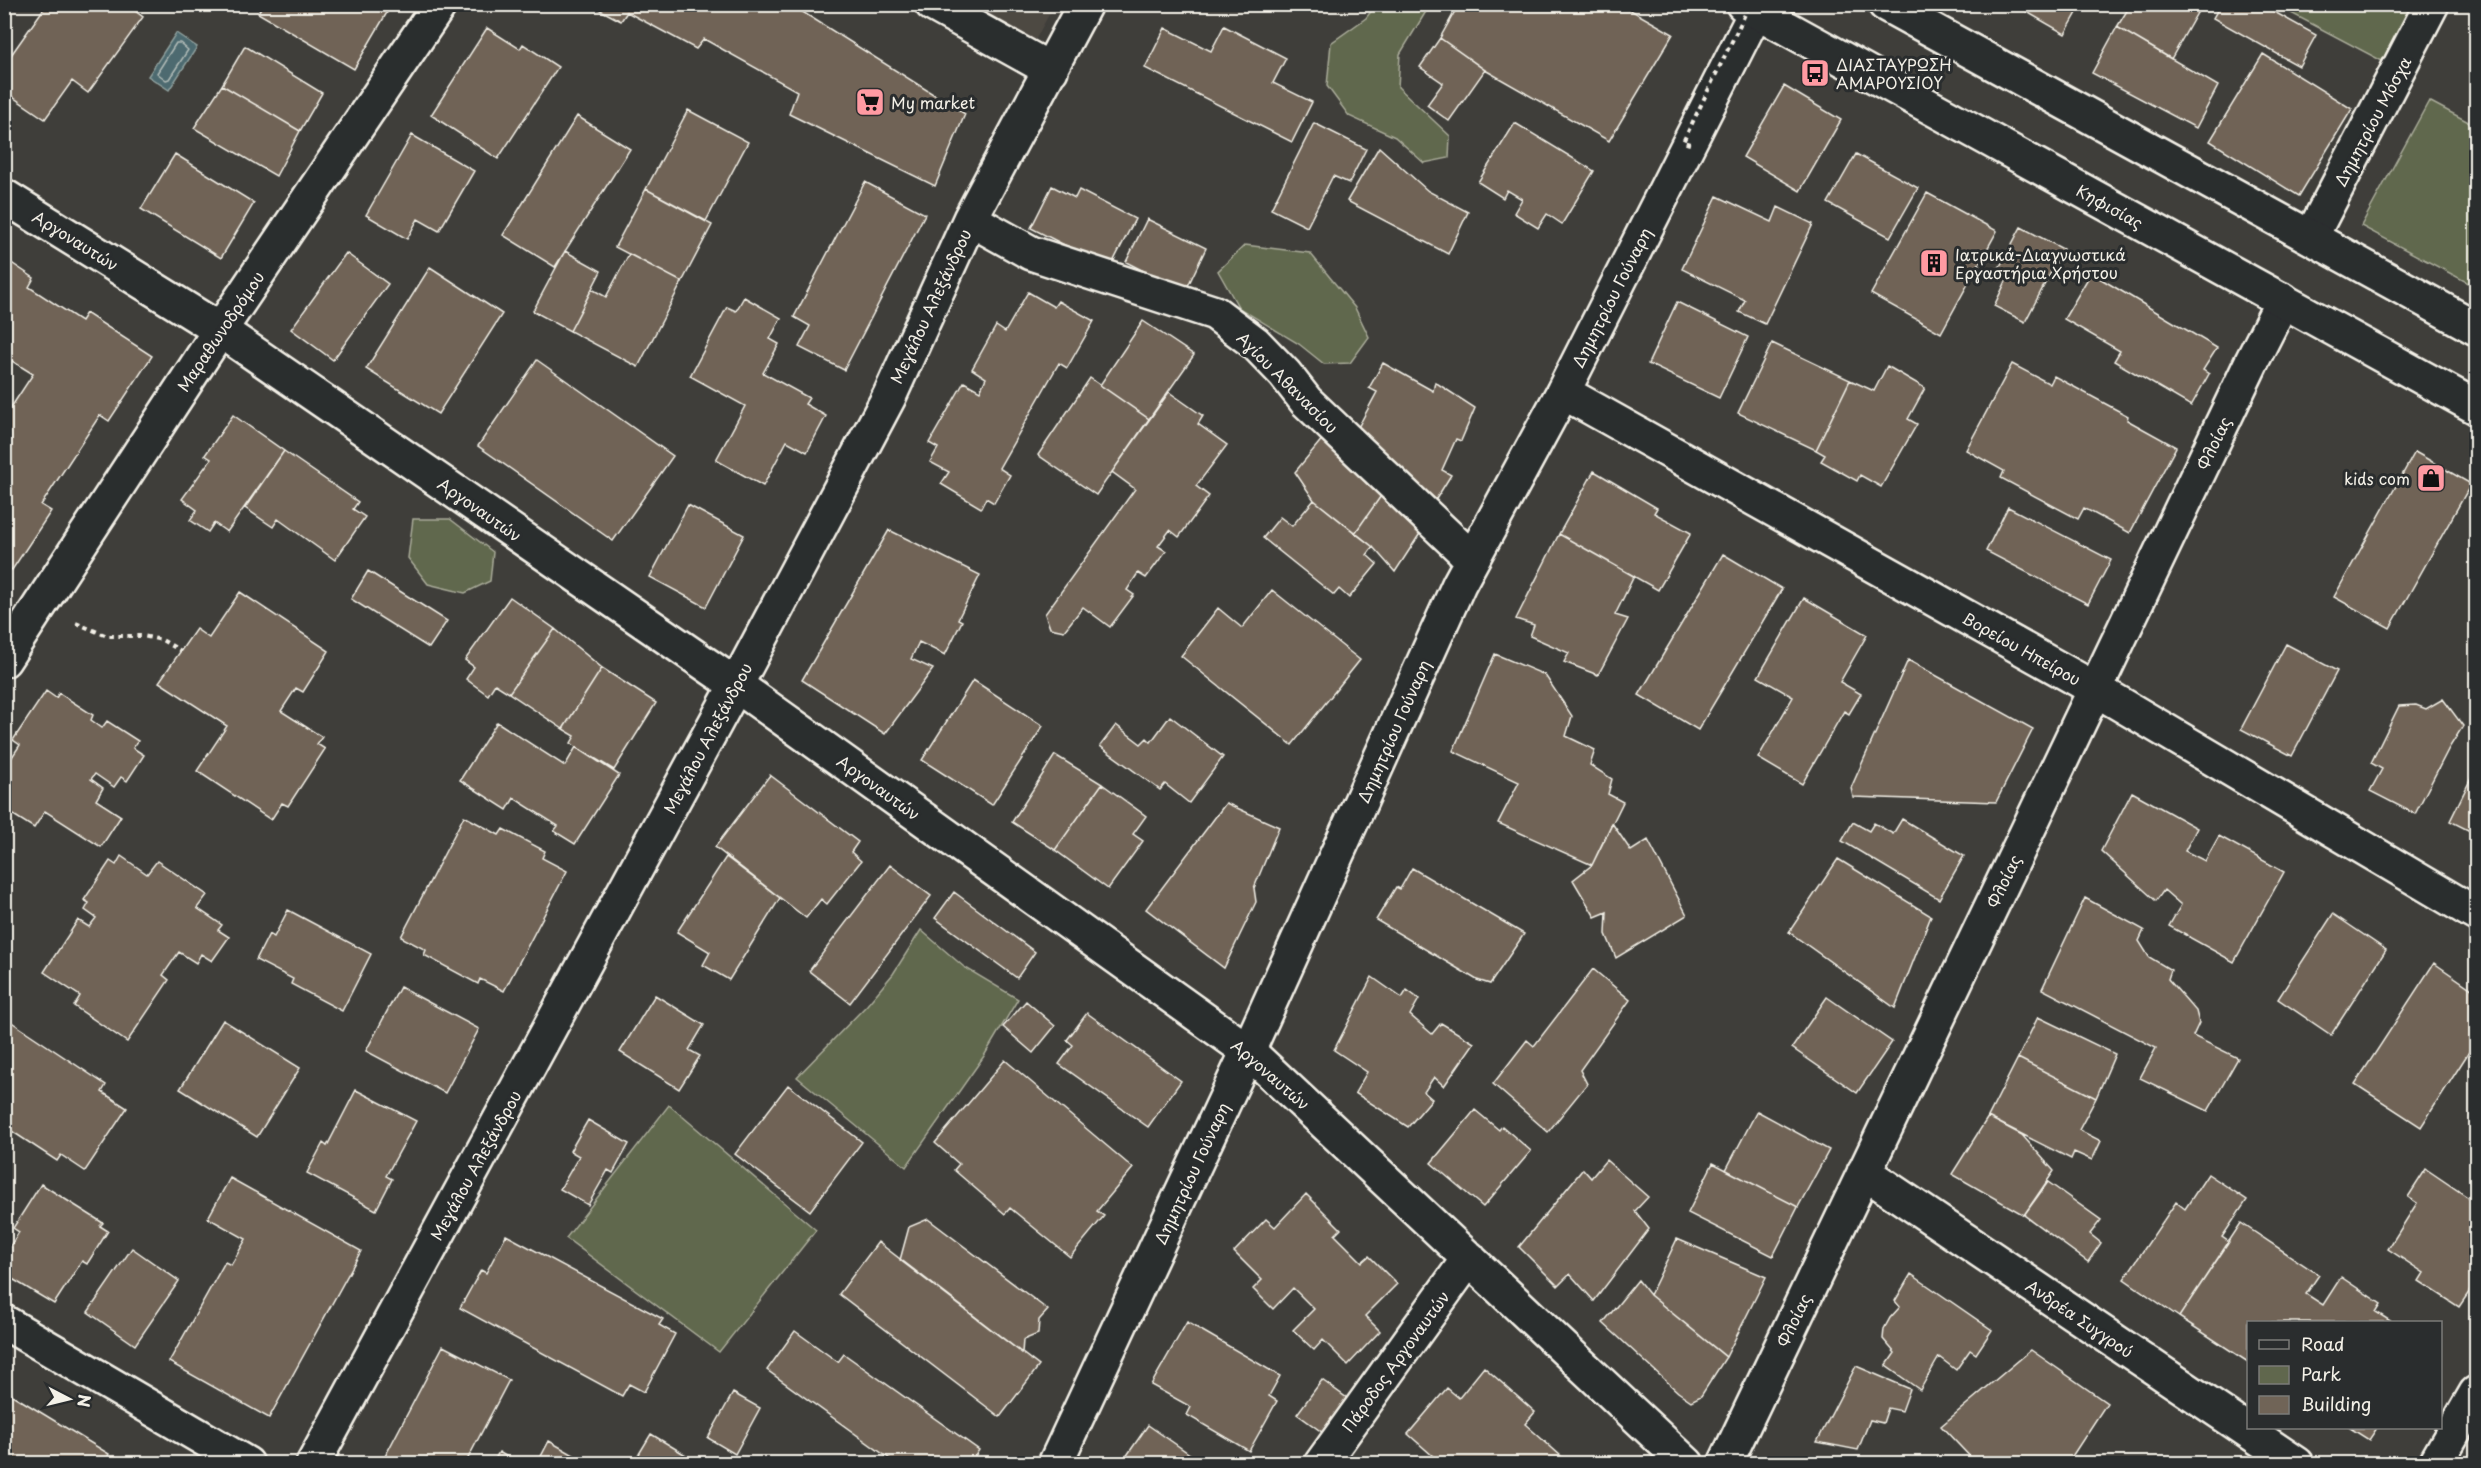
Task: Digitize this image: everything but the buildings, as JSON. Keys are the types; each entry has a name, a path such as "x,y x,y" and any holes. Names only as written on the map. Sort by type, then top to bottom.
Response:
{"street":[{"name":"Μαραθωνοδρόμου","path":"4,660 220,330 440,4"},
{"path":"932,4 1051,70"},
{"name":"Μεγάλου Αλεξάνδρου","path":"313,1464 736,686 889,397 970,219 1085,4"},
{"path":"1885,4 2476,328"},
{"name":"Δημητρίου Μόσχα","path":"2311,237 2432,4"},
{"name":"Δημητρίου Γούναρη","path":"1055,1464 1248,1051 1459,584 1563,392 1690,144 1750,7"},
{"name":"Κηφισίας","path":"1750,7 2476,406"},
{"name":"Αργοναυτών","path":"4,196 220,330 736,686 1248,1051 1687,1464"},
{"name":"Αγίου Αθανασίου","path":"970,219 1031,253 1215,313 1255,344 1285,374 1306,401 1472,559"},
{"name":"Φλοίας","path":"1725,1464 2246,372 2283,300"},
{"name":"Βορείου Ηπείρου","path":"1563,392 2095,689 2476,914"},
{"name":"Ανδρέα Συγγρού","path":"1864,1172 2297,1464"},
{"name":"Πάροδος Αργοναυτών","path":"1321,1464 1468,1257"},
{"path":"4,1322 247,1464"},
{"path":"2434,1464 2476,1393"}],"path":[{"path":"1690,144 1683,142 1750,7"},
{"path":"45,598 70,620 107,636 143,636 162,640 181,651"}],"shaded area":[{"path":"962,5 1054,5 1033,44"}],"green space":[{"path":"1376,5 1430,5 1400,54 1398,87 1450,136 1449,158 1424,163 1395,137 1349,116 1327,86 1331,43 1366,18"},
{"path":"2276,5 2411,5 2382,61"},
{"path":"2429,101 2476,126 2476,287 2361,226"},
{"path":"1245,245 1310,253 1355,308 1369,337 1350,363 1324,364 1299,344 1239,308 1218,271"},
{"path":"413,519 450,519 493,552 490,581 465,593 428,584 408,558"},
{"path":"921,930 964,967 1018,999 984,1056 906,1167 797,1077 867,1005 893,974"},
{"path":"669,1105 816,1230 719,1352 566,1238"}],"water":[{"path":"176,33 197,47 169,90 148,76"}],"place":[{"name":"ΔΙΑΣΤΑΥΡΩΣΗ ΑΜΑΡΟΥΣΙΟΥ","path":"1815,73"},
{"name":"My market","path":"870,102"},
{"name":"Ιατρικά-Διαγνωστικά Εργαστήρια Χρήστου","path":"1934,263"},
{"name":"kids com","path":"2431,478"}]}
